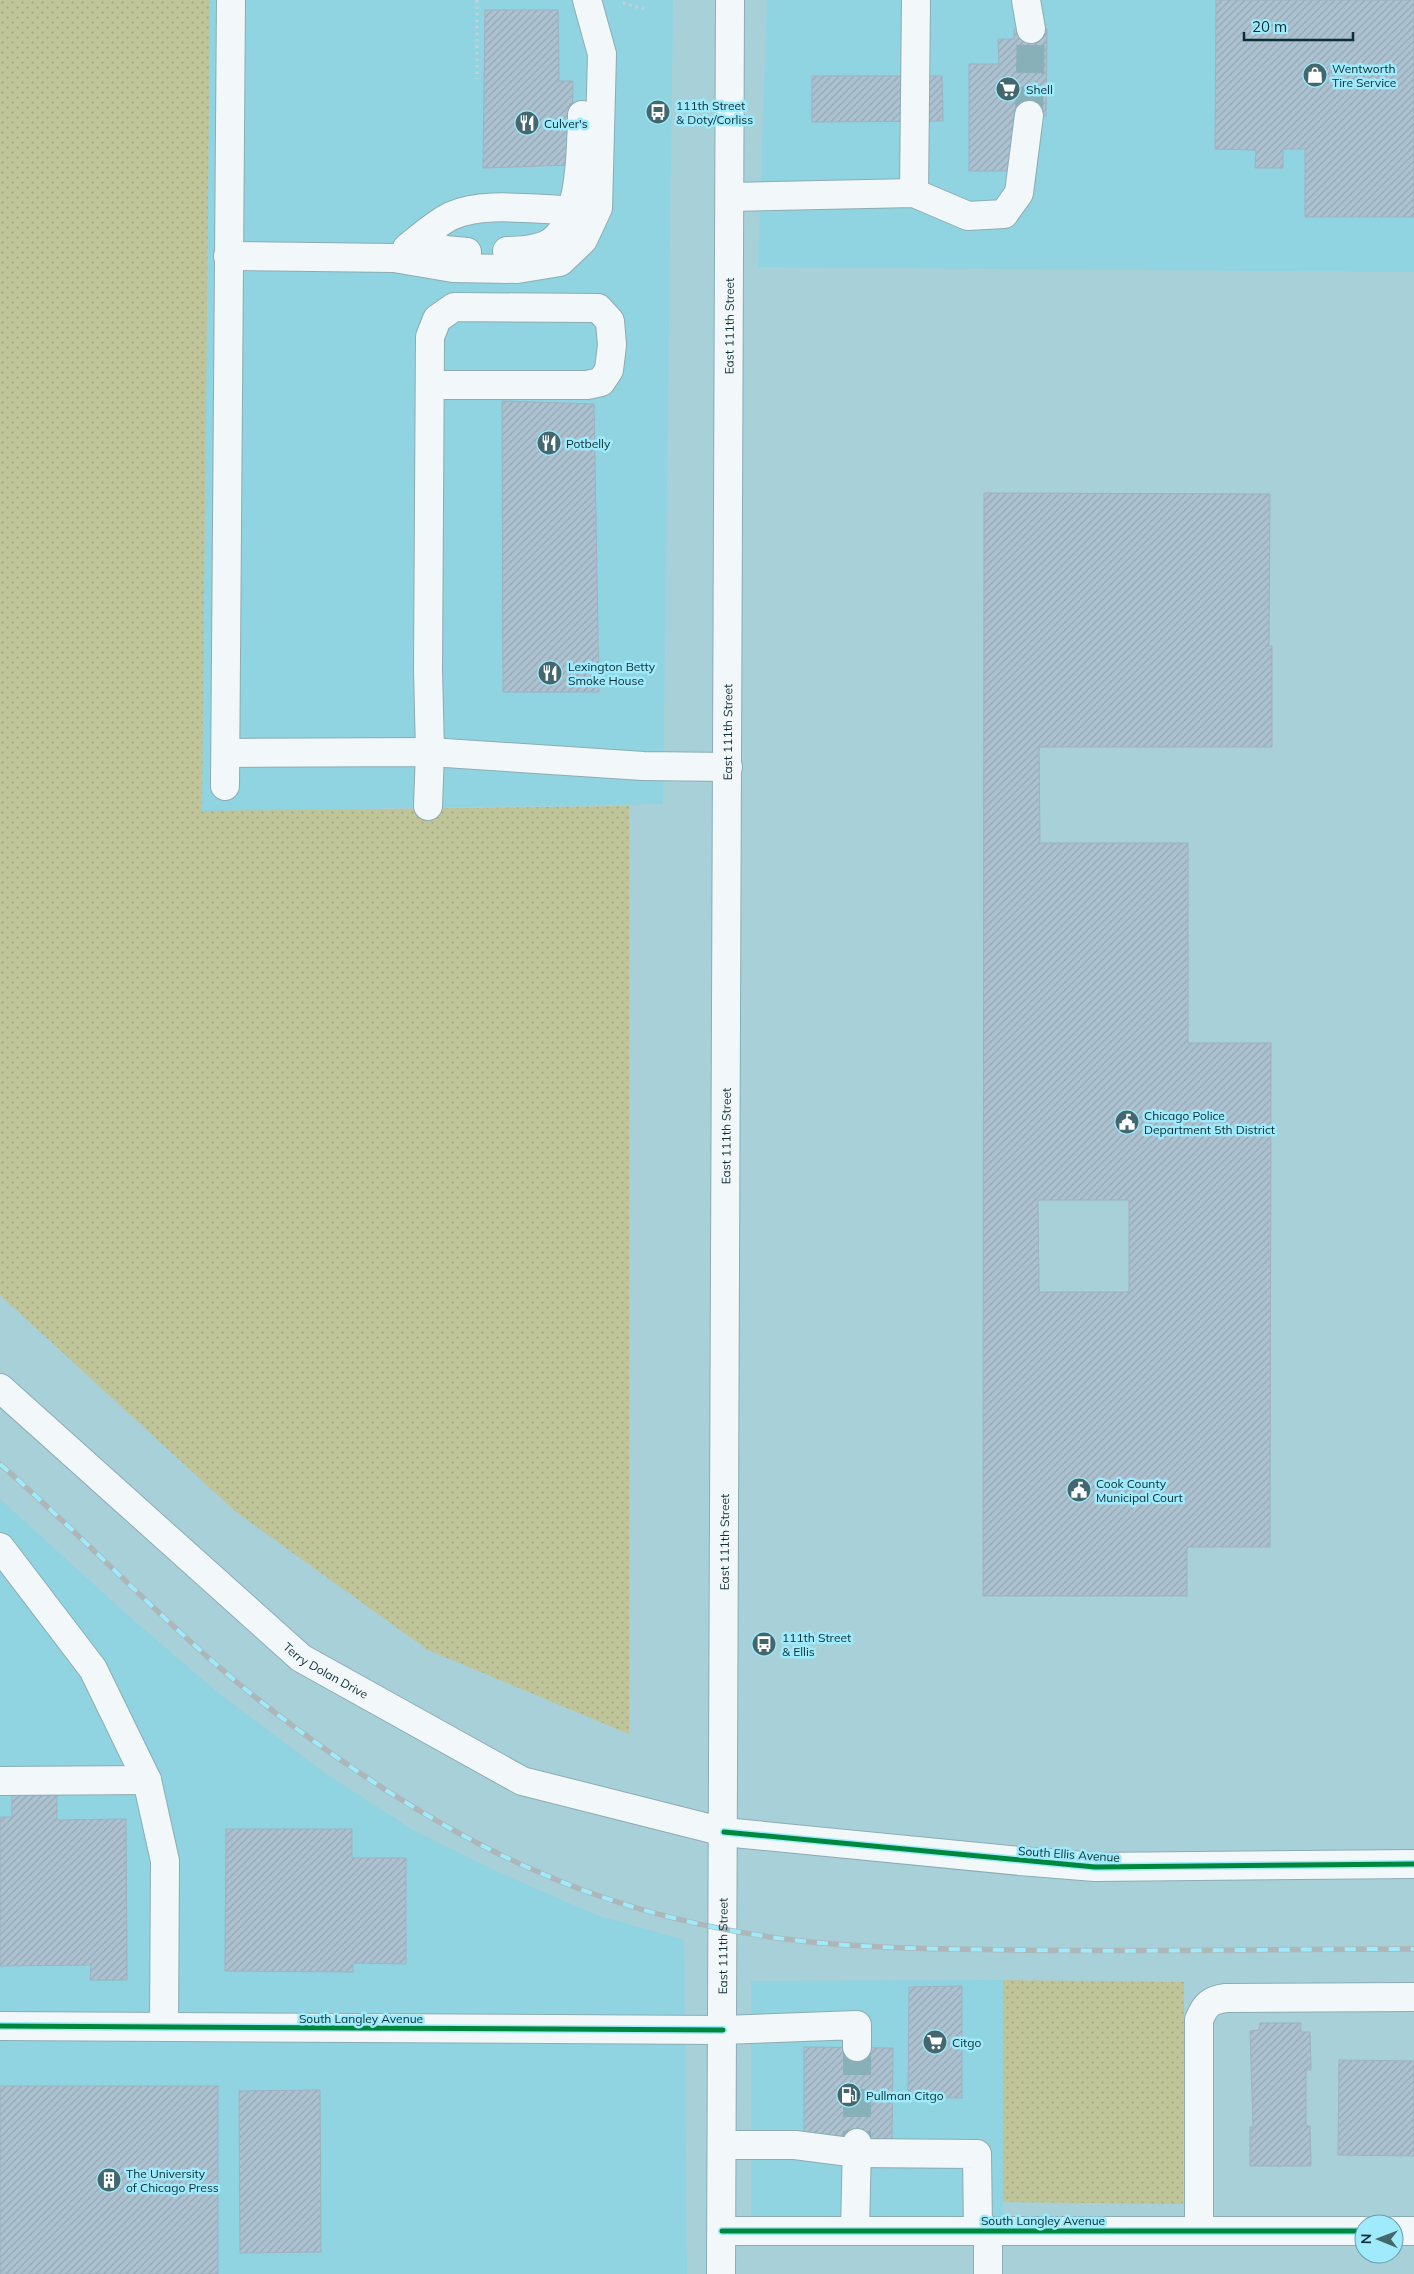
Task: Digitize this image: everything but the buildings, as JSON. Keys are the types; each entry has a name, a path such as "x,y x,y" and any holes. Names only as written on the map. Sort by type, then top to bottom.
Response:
{"main road":[{"path":"225,786 229,470 228,256 231,0"},
{"name":"East 111th Street","path":"721,2274 730,0"},
{"path":"914,193 916,0"},
{"path":"1026,0 1031,29"},
{"path":"228,256 394,258 454,268 517,269 560,262 583,240 598,208 602,54 589,7"},
{"path":"418,240 445,250 479,253 522,251 547,244 565,226 577,194 581,138 583,45 589,7"},
{"path":"730,196 914,193 968,216 1004,214 1019,193 1029,115"},
{"path":"394,258 451,216 472,210 504,208 571,210"},
{"path":"428,806 432,375 430,337 437,319 454,307 598,308 610,321 612,345 609,370 601,382 587,385 432,375"},
{"path":"226,753 430,752 643,766 728,767"},
{"name":"Terry Dolan Drive","path":"0,1388 301,1658 522,1781 724,1832"},
{"path":"0,1546 93,1669 147,1780 165,1861 164,2027"},
{"path":"0,1781 147,1780"},
{"name":"South Ellis Avenue","path":"724,1832 1094,1867 1414,1864"},
{"path":"1199,2230 1199,2020 1204,2008 1214,2000 1226,1998 1414,1997"},
{"name":"South Langley Avenue","path":"0,2026 723,2030 858,2025 857,2048"},
{"path":"722,2145 795,2145 977,2154 988,2274"},
{"path":"855,2231 857,2148"},
{"name":"South Langley Avenue","path":"722,2231 1354,2231"}],"path":[{"path":"477,0 477,79"},
{"path":"620,2 644,9"}],"shaded area":[{"path":"210,0 673,0 663,804 202,811"},
{"path":"767,0 1414,0 1414,272 758,267"},
{"path":"0,1499 123,1611 222,1696 326,1774 416,1832 507,1876 596,1915 684,1940 687,2274 0,2274"},
{"path":"1003,1980 1003,2235 751,2235 751,1981"}],"green space":[{"path":"0,0 210,0 202,811 629,806 629,1734 428,1650 236,1512 0,1295"},
{"path":"1003,1980 1184,1982 1183,2204 1003,2202"}],"tunnel":[{"path":"1029,115 1031,29"},
{"path":"857,2047 857,2143"}],"railway":[{"path":"0,1464 216,1665 329,1752 403,1801 480,1844 519,1864 602,1897 669,1917 739,1932 785,1939 873,1947 1070,1951 1414,1949"}],"cycle path":[{"path":"724,1832 1095,1867 1414,1864"},
{"path":"0,2026 723,2030"},
{"path":"722,2231 1354,2231"}],"place":[{"name":"Wentworth Tire Service","path":"1315,75"},
{"name":"Shell","path":"1008,89"},
{"name":"111th Street & Doty/Corliss","path":"658,112"},
{"name":"Culver's","path":"527,123"},
{"name":"Potbelly","path":"549,443"},
{"name":"Lexington Betty Smoke House","path":"550,673"},
{"name":"Chicago Police Department 5th District","path":"1127,1122"},
{"name":"Cook County Municipal Court","path":"1079,1490"},
{"name":"111th Street & Ellis","path":"764,1644"},
{"name":"Citgo","path":"935,2042"},
{"name":"Pullman Citgo","path":"849,2095"},
{"name":"The University of Chicago Press","path":"109,2180"}]}
